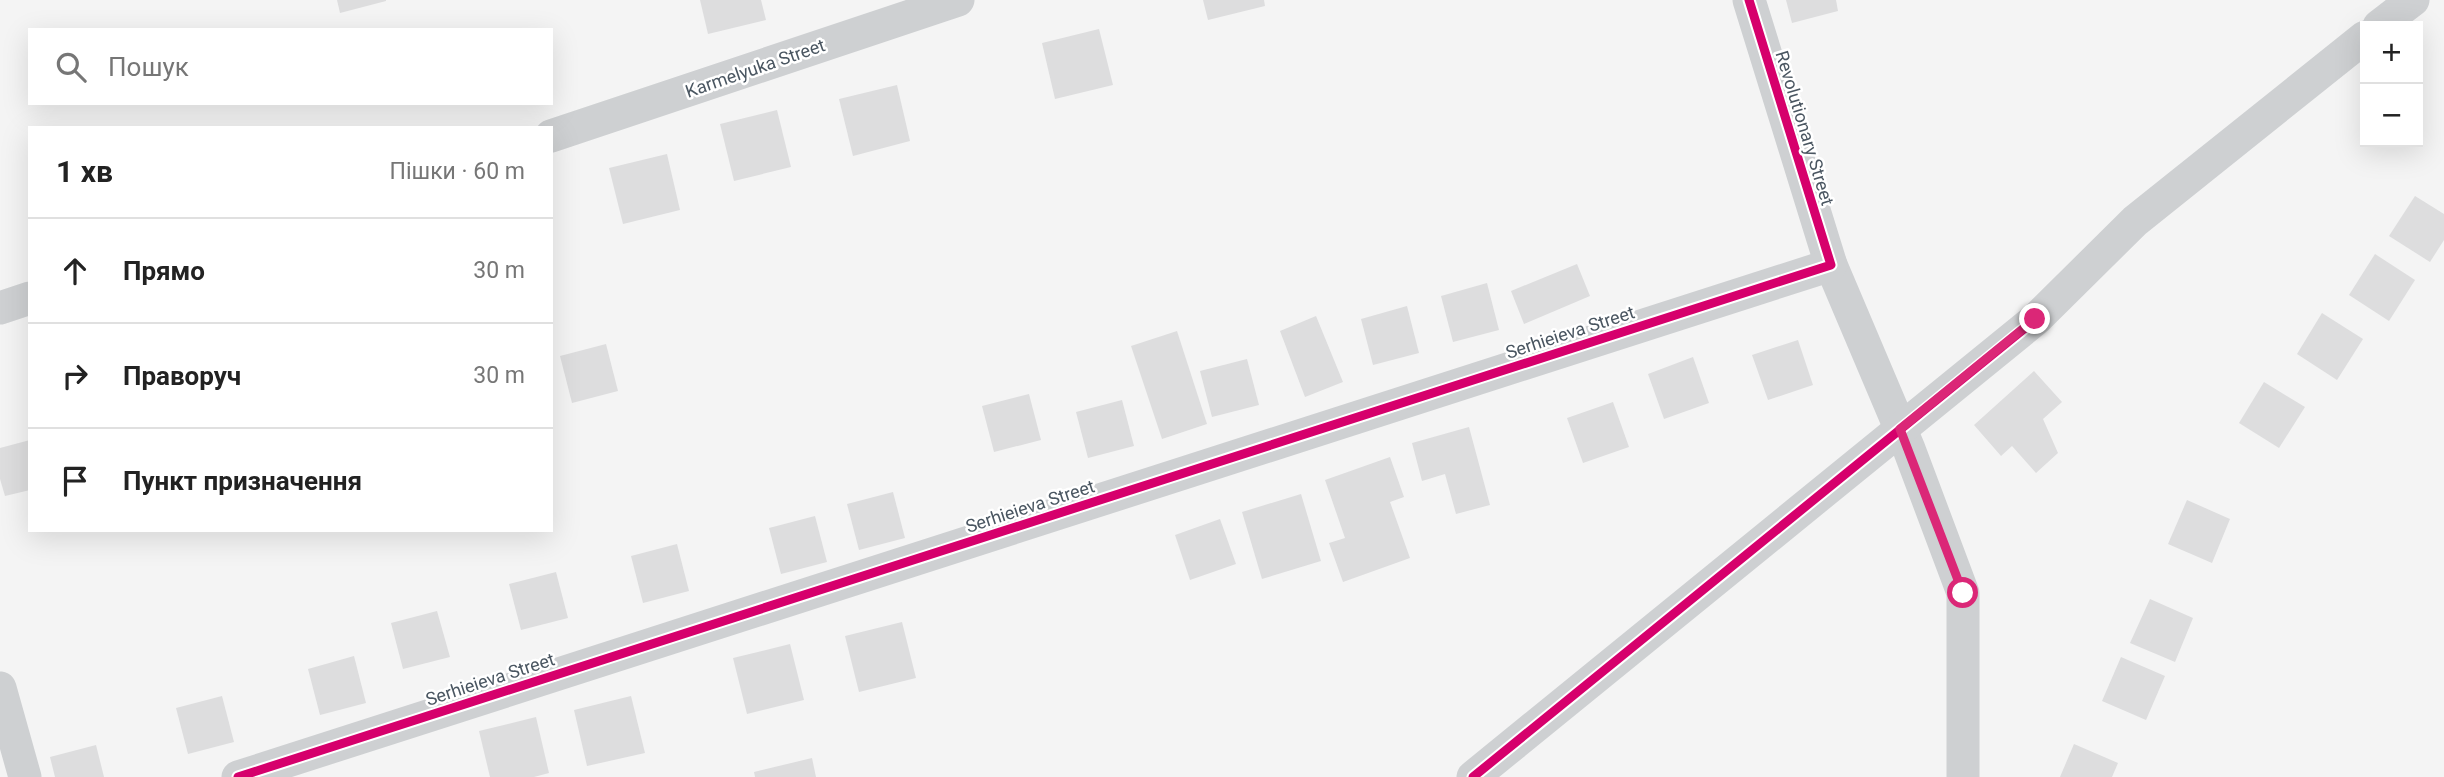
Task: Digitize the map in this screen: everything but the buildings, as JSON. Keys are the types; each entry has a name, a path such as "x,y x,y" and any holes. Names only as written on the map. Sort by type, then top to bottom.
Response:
{"street":[{"name":"Karmelyuka Street","path":"553,135 958,0"},
{"name":"Revolutionary Street","path":"1749,0 1831,265 1900,429 1963,593 1963,777"},
{"path":"2386,21 2413,0"},
{"path":"1473,777 2035,319 2135,221 2360,41"},
{"name":"Serhieieva Street","path":"238,777 1831,265"},
{"path":"0,308 28,299"},
{"path":"0,688 25,777"}],"cycle path":[{"path":"238,777 1831,265 1749,0"},
{"path":"1473,777 2036,319"}],"route":[{"path":"1963,593 1900,429 2035,319"}]}
